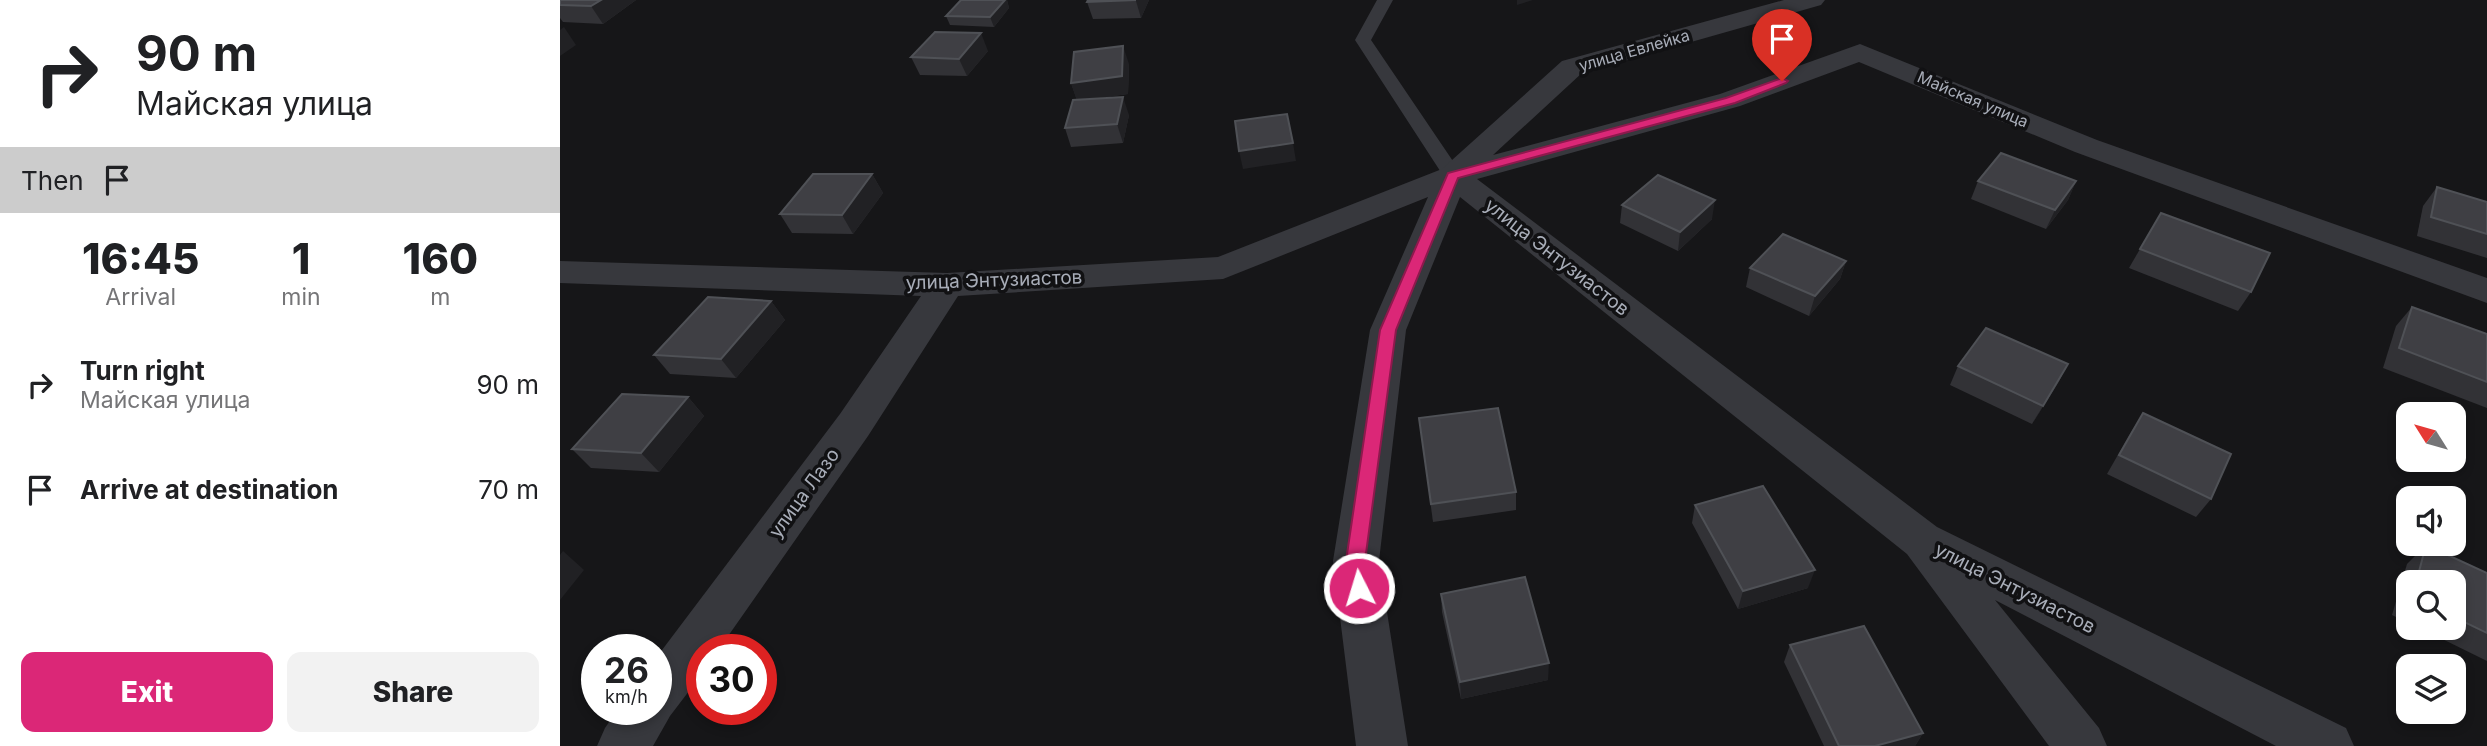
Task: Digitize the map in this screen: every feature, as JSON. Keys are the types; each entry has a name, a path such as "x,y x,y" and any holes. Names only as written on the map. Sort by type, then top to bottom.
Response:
{"street":[{"name":"улица Евлейка","path":"1453,176 1572,67 1812,0"},
{"name":"Майская улица","path":"1453,176 1730,100 1860,52 2086,146 2487,291"},
{"name":"улица Энтузиастов","path":"560,272 947,285 1223,268 1453,176 1921,540 2328,746"},
{"path":"1382,746 1356,561 1388,330 1453,176"},
{"name":"улица Лазо","path":"672,676 854,425 947,285"},
{"path":"1921,540 2081,746"},
{"path":"623,746 637,725"}],"lane":[{"path":"1385,0 1363,40 1453,176"}],"building":[{"path":"560,0 601,0 591,6 560,5"},
{"path":"961,0 1005,0 990,17 946,16"},
{"path":"1088,0 1136,0 1087,2"},
{"path":"935,32 981,33 959,59 911,57"},
{"path":"1123,46 1122,76 1071,83 1074,52"},
{"path":"1123,97 1117,124 1065,128 1073,100"},
{"path":"1287,114 1293,143 1239,151 1235,121"},
{"path":"2001,153 2076,181 2055,210 1978,181"},
{"path":"813,174 872,174 842,215 780,214"},
{"path":"1658,175 1715,200 1680,232 1622,205"},
{"path":"2437,187 2487,202 2487,234 2431,217"},
{"path":"2161,213 2270,253 2251,292 2140,249"},
{"path":"1783,234 1846,261 1815,296 1750,268"},
{"path":"708,297 771,301 721,359 654,355"},
{"path":"2412,307 2487,334 2487,382 2399,348"},
{"path":"1986,328 2068,364 2043,406 1958,366"},
{"path":"622,394 688,397 641,453 572,449"},
{"path":"1498,408 1516,492 1431,504 1419,418"},
{"path":"2143,413 2231,454 2211,499 2119,455"},
{"path":"1763,486 1815,570 1743,591 1695,505"},
{"path":"2423,556 2450,556 2487,573 2487,633 2466,623 2466,570 2419,570"},
{"path":"1525,577 1549,663 1460,682 1441,594"},
{"path":"1864,626 1923,733 1875,746 1839,746 1790,645"}],"route":[{"path":"1359,588 1356,561 1388,330 1453,176 1730,100 1782,81"}]}
